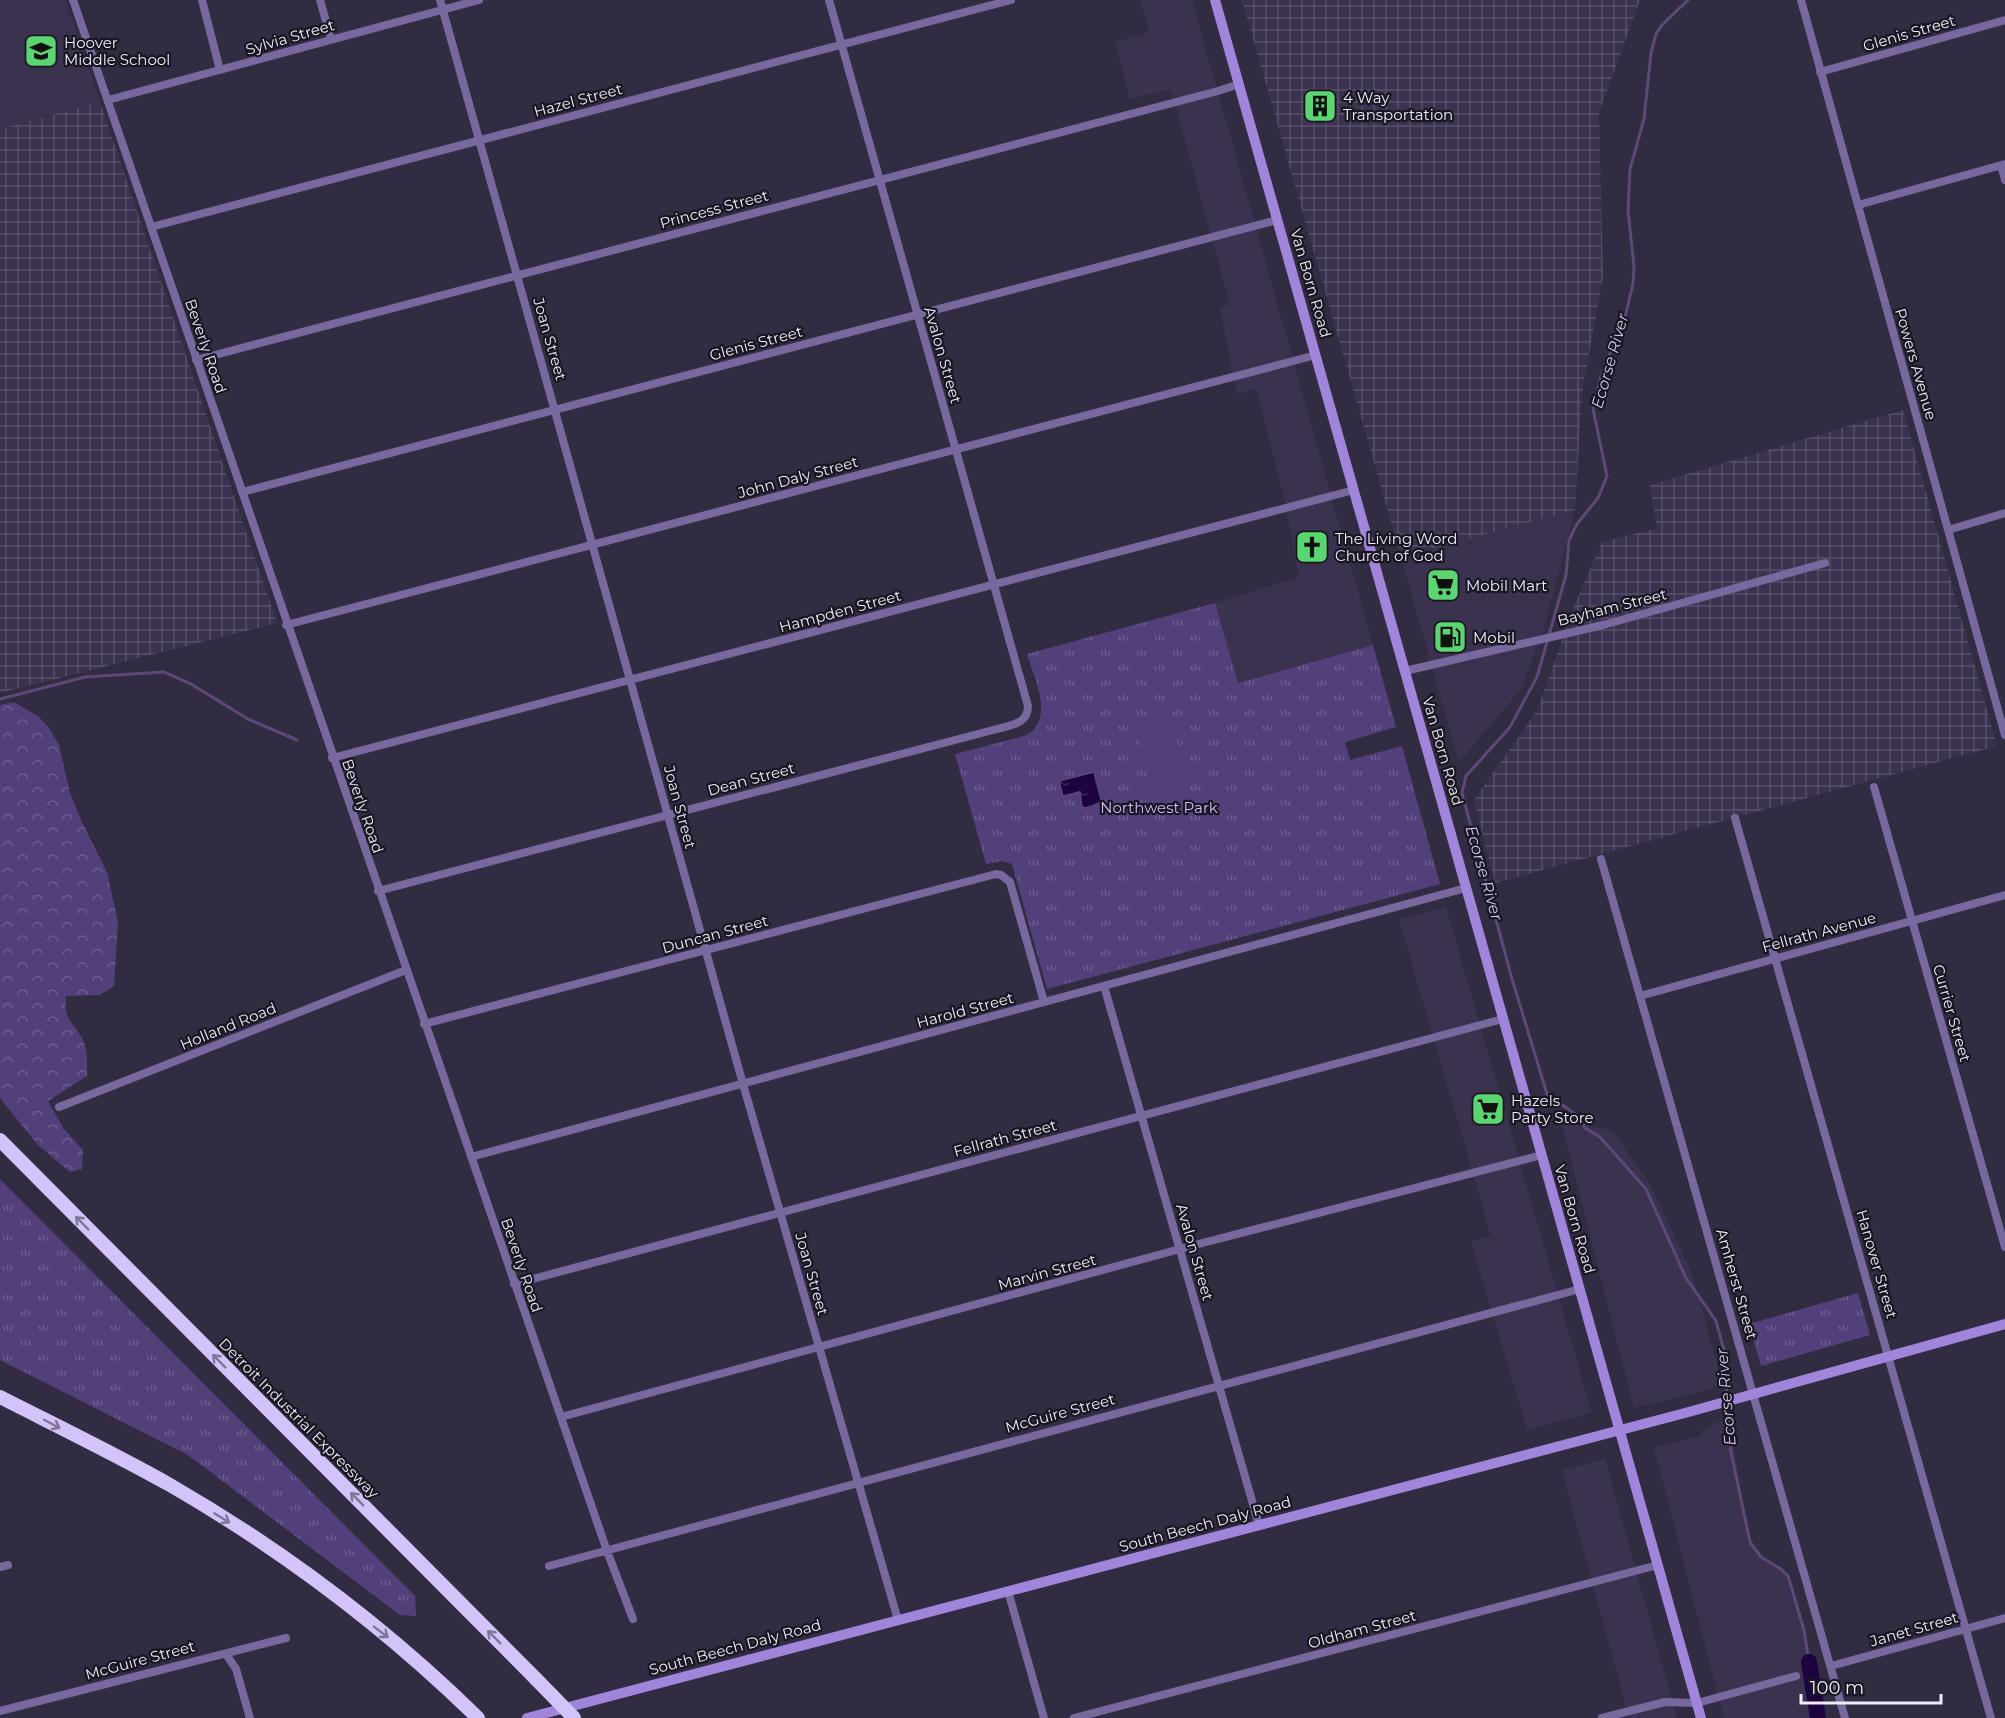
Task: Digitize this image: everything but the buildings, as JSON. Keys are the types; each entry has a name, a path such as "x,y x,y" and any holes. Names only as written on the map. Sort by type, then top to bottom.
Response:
{"highway":[{"name":"Detroit Industrial Expressway","path":"0,1140 574,1718"},
{"path":"0,1397 170,1485 268,1548 396,1643 478,1718"}],"main road":[{"name":"Van Born Road","path":"1215,0 1701,1718"},
{"name":"South Beech Daly Road","path":"527,1718 1620,1430 2005,1324"}],"street":[{"name":"Beverly Road","path":"74,0 286,625 607,1551 633,1619"},
{"path":"202,0 220,70"},
{"path":"320,0 331,39"},
{"name":"Joan Street","path":"440,0 743,1083 898,1620"},
{"name":"Sylvia Street","path":"108,100 479,0"},
{"name":"Avalon Street","path":"829,0 1028,706 1025,717"},
{"name":"Hazel Street","path":"151,227 1011,0"},
{"name":"Powers Avenue","path":"1801,0 2005,735"},
{"name":"Glenis Street","path":"1820,72 2005,20"},
{"name":"Princess Street","path":"196,360 1239,84"},
{"path":"1858,205 2003,164 2005,180"},
{"name":"Glenis Street","path":"242,492 1277,220"},
{"name":"John Daly Street","path":"286,625 1316,355"},
{"name":"Hampden Street","path":"332,758 1354,490"},
{"path":"1948,530 2005,513"},
{"name":"Bayham Street","path":"1405,671 1603,625 1825,563"},
{"name":"Dean Street","path":"378,891 997,729 1021,722 1025,717"},
{"name":"Currier Street","path":"1874,787 2005,1247"},
{"name":"Hanover Street","path":"1735,818 1990,1718"},
{"name":"Amherst Street","path":"1600,859 1845,1718"},
{"name":"Duncan Street","path":"424,1024 996,874 1010,882 1044,1002"},
{"name":"Harold Street","path":"471,1157 1466,888"},
{"name":"Fellrath Avenue","path":"1640,996 2005,895"},
{"name":"Holland Road","path":"59,1107 406,970"},
{"name":"Avalon Street","path":"1104,986 1259,1525"},
{"name":"Fellrath Street","path":"514,1284 1141,1114 1503,1019"},
{"name":"Marvin Street","path":"561,1417 1180,1249 1542,1155"},
{"name":"McGuire Street","path":"549,1566 1219,1384 1580,1289"},
{"name":"Oldham Street","path":"1074,1718 1658,1565"},
{"path":"1008,1591 1044,1718"},
{"name":"Janet Street","path":"1831,1666 2005,1618"},
{"name":"McGuire Street","path":"0,1711 286,1638"},
{"path":"226,1654 236,1669 250,1718"},
{"path":"1602,1718 1665,1702 1697,1703 1796,1676"}],"shaded area":[{"name":"Hoover Middle School","path":"0,0 65,0 100,102 0,129"},
{"path":"1140,0 1192,0 1373,645 1237,683 1215,603 1299,577 1284,498 1257,389 1237,394 1220,308 1230,305 1171,89 1130,99 1115,42 1149,32"},
{"path":"1242,0 1640,0 1599,112 1603,276 1582,392 1575,510 1401,557"},
{"path":"100,102 277,623 0,693 0,129"},
{"path":"1903,410 1997,746 1495,883 1474,800 1537,711 1574,606 1602,542 1657,528 1650,485"},
{"path":"1575,510 1545,625 1522,688 1459,763 1401,557"},
{"path":"1446,907 1592,1413 1527,1430 1471,1242 1491,1236 1399,919"},
{"path":"1561,1121 1613,1131 1650,1185 1692,1273 1723,1386 1634,1408"},
{"path":"1729,1419 1744,1510 1754,1549 1788,1576 1826,1718 1724,1718 1654,1448 1700,1436 1702,1431"},
{"path":"1605,1459 1677,1718 1629,1718 1562,1470"}],"green space":[{"name":"Northwest Park","path":"1215,603 1238,683 1373,645 1396,727 1345,742 1350,760 1402,746 1440,884 1047,989 1012,864 1002,861 986,864 955,754 1027,735 1035,727 1040,718 1040,697 1027,654"},
{"path":"14,702 39,717 59,745 70,793 107,872 118,922 114,986 100,995 66,996 67,1015 85,1047 87,1076 48,1101 64,1129 83,1150 82,1169 70,1172 37,1144 0,1098 0,705"},
{"path":"1162,720 1174,729 1190,794 1183,803 1167,808 1161,807 1154,799 1137,738 1143,725"},
{"path":"0,1179 415,1596 416,1616 400,1615 188,1455 0,1360"},
{"path":"1858,1293 1870,1335 1761,1366 1749,1324"}],"water":[{"path":"1094,772 1102,803 1085,808 1082,807 1080,792 1063,796 1059,781"}],"waterway":[{"name":"Ecorse River","path":"1688,0 1656,34 1651,53 1644,119 1630,169 1628,211 1634,266 1633,284 1625,317 1601,376 1593,409 1607,476 1598,498 1577,524 1569,540 1566,575 1537,677 1510,727 1466,776 1462,793 1512,979 1547,1094 1578,1116 1585,1128 1600,1137 1646,1189 1686,1278 1716,1321 1725,1354 1727,1398"},
{"path":"0,699 85,677 164,672 191,684 248,719 297,740"},
{"name":"Ecorse River","path":"1728,1404 1731,1452 1750,1542 1761,1557 1788,1576 1804,1630 1809,1662"},
{"name":"Ecorse River","path":"1809,1662 1818,1718"}],"place":[{"name":"Hoover Middle School","path":"41,51"},
{"name":"4 Way Transportation","path":"1320,106"},
{"name":"The Living Word Church of God","path":"1312,547"},
{"name":"Mobil Mart","path":"1443,585"},
{"name":"Mobil","path":"1450,637"},
{"name":"Hazels Party Store","path":"1488,1109"}]}
